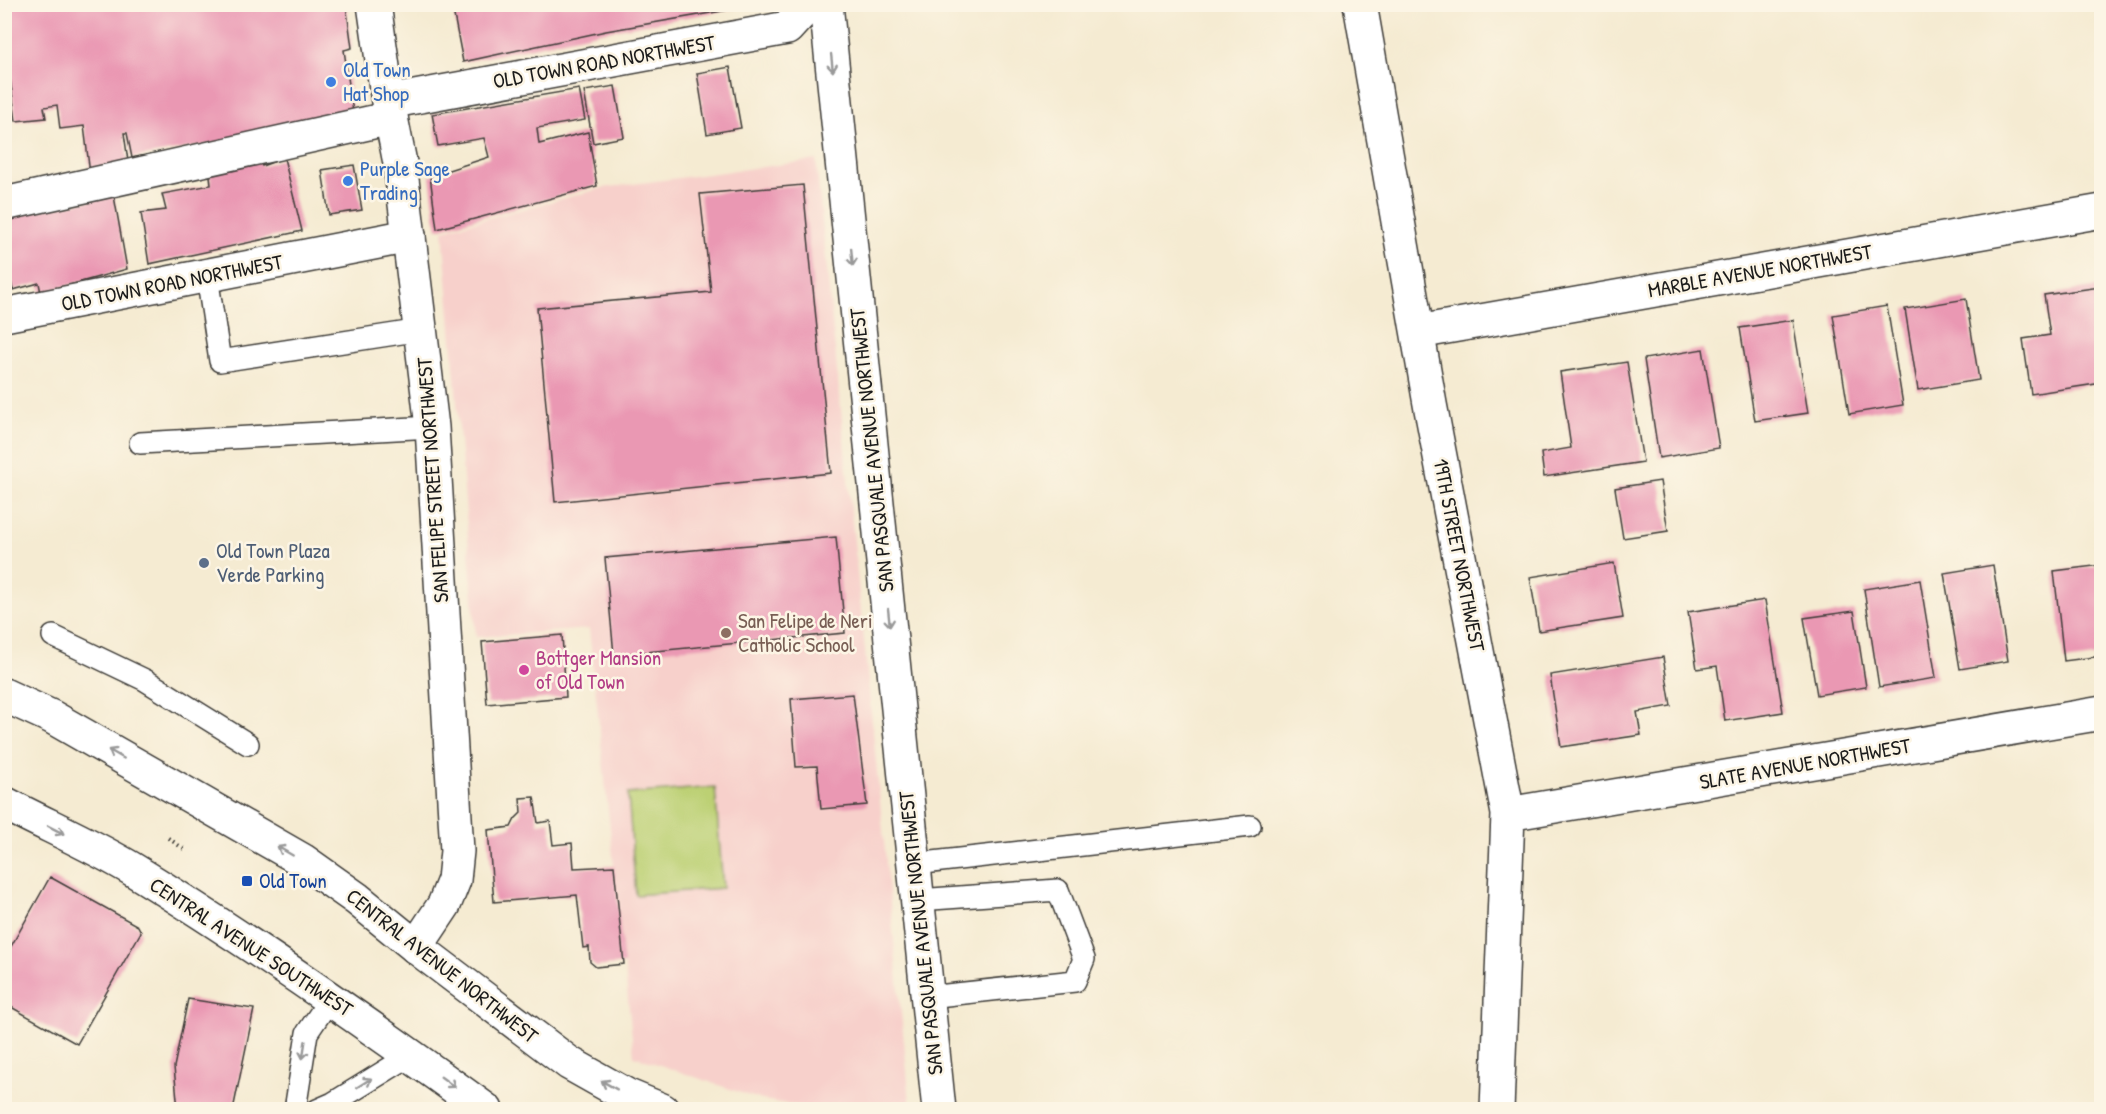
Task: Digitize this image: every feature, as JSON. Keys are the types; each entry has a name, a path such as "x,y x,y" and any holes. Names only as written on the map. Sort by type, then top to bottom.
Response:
{"street":[{"name":"SAN FELIPE STREET NORTHWEST","path":"374,4 409,236 432,427 457,851 454,880 444,905 416,947"},
{"name":"OLD TOWN ROAD NORTHWEST","path":"4,204 390,110 787,28 809,4"},
{"name":"SAN PASQUALE AVENUE NORTHWEST","path":"826,4 939,1110"},
{"name":"19TH STREET NORTHWEST","path":"1360,4 1418,332 1508,814 1497,1110"},
{"name":"MARBLE AVENUE NORTHWEST","path":"1418,332 2102,211"},
{"name":"OLD TOWN ROAD NORTHWEST","path":"4,315 409,236"},
{"name":"CENTRAL AVENUE NORTHWEST","path":"4,695 52,717 302,860 357,899 416,947 569,1063 626,1095 662,1110"},
{"name":"SLATE AVENUE NORTHWEST","path":"1508,814 2102,713"},
{"name":"CENTRAL AVENUE SOUTHWEST","path":"4,803 137,872 245,940 486,1110"}],"lane":[{"path":"207,276 220,362 421,330"},
{"path":"140,443 432,427"},
{"path":"53,636 145,680 248,744"},
{"path":"915,864 1250,826"},
{"path":"918,900 1058,890 1084,959 1075,981 928,997"},
{"path":"295,1110 307,1033 330,999"},
{"path":"317,1110 333,1103 411,1055"}],"path":[{"path":"168,838 184,849"}],"shaded area":[{"name":"San Felipe de Neri Catholic School","path":"816,160 909,1109 820,1109 762,1100 634,1056 589,629 476,637 443,230 603,188"}],"green space":[{"path":"715,787 723,888 636,895 628,794"}],"building":[{"path":"27,4 346,4 352,48 344,50 354,119 132,158 127,133 124,133 129,168 90,174 84,126 60,129 57,105 44,107 46,118 16,121 4,36 4,8"},
{"path":"452,5 751,6 606,31 463,62"},
{"path":"730,67 741,128 707,134 697,73"},
{"path":"615,86 624,137 593,143 584,91"},
{"path":"579,89 585,120 537,128 539,144 588,132 597,186 437,229 430,176 489,157 484,138 438,146 432,114"},
{"path":"259,157 262,166 284,158 302,231 149,264 141,213 166,210 162,194 211,185 209,167"},
{"path":"354,165 362,210 329,215 322,170"},
{"path":"803,185 831,473 555,502 537,308 711,292 700,194"},
{"path":"114,196 127,269 41,293 39,283 13,290 4,252 4,217"},
{"path":"2100,287 2102,383 2031,394 2023,339 2050,335 2044,295"},
{"path":"1966,299 1979,380 1918,390 1905,309"},
{"path":"1887,306 1903,405 1849,414 1833,315"},
{"path":"1793,320 1808,413 1755,421 1740,328"},
{"path":"1703,349 1719,448 1659,458 1644,359"},
{"path":"1627,362 1643,462 1544,477 1541,453 1571,448 1560,372"},
{"path":"1660,481 1668,531 1623,538 1615,488"},
{"path":"836,537 845,633 614,655 605,558"},
{"path":"1614,563 1623,618 1539,631 1530,577"},
{"path":"1993,565 2008,661 1960,669 1944,573"},
{"path":"2102,565 2102,656 2064,661 2054,571"},
{"path":"1920,580 1936,678 1879,687 1864,589"},
{"path":"1765,600 1783,712 1725,721 1717,666 1697,669 1688,612"},
{"path":"1854,611 1866,687 1817,695 1804,618"},
{"name":"Bottger Mansion of Old Town","path":"562,635 566,697 487,704 482,642"},
{"path":"1663,657 1671,706 1637,712 1641,735 1561,747 1550,675"},
{"path":"853,694 867,805 821,809 817,766 796,767 791,699"},
{"path":"534,797 538,823 550,821 553,845 572,843 574,868 614,866 624,964 596,967 590,962 589,947 583,948 577,895 494,902 488,830 511,827 521,813 520,798"},
{"path":"50,877 138,926 141,932 77,1044 4,1003 4,959"},
{"path":"188,999 254,1009 233,1110 178,1110 174,1067"}],"place":[{"name":"Old Town Hat Shop","path":"331,82"},
{"name":"Purple Sage Trading","path":"348,181"},
{"name":"Old Town Plaza Verde Parking","path":"204,563"},
{"name":"San Felipe de Neri Catholic School","path":"726,633"},
{"name":"Bottger Mansion of Old Town","path":"524,670"},
{"name":"Old Town","path":"247,881"}]}
